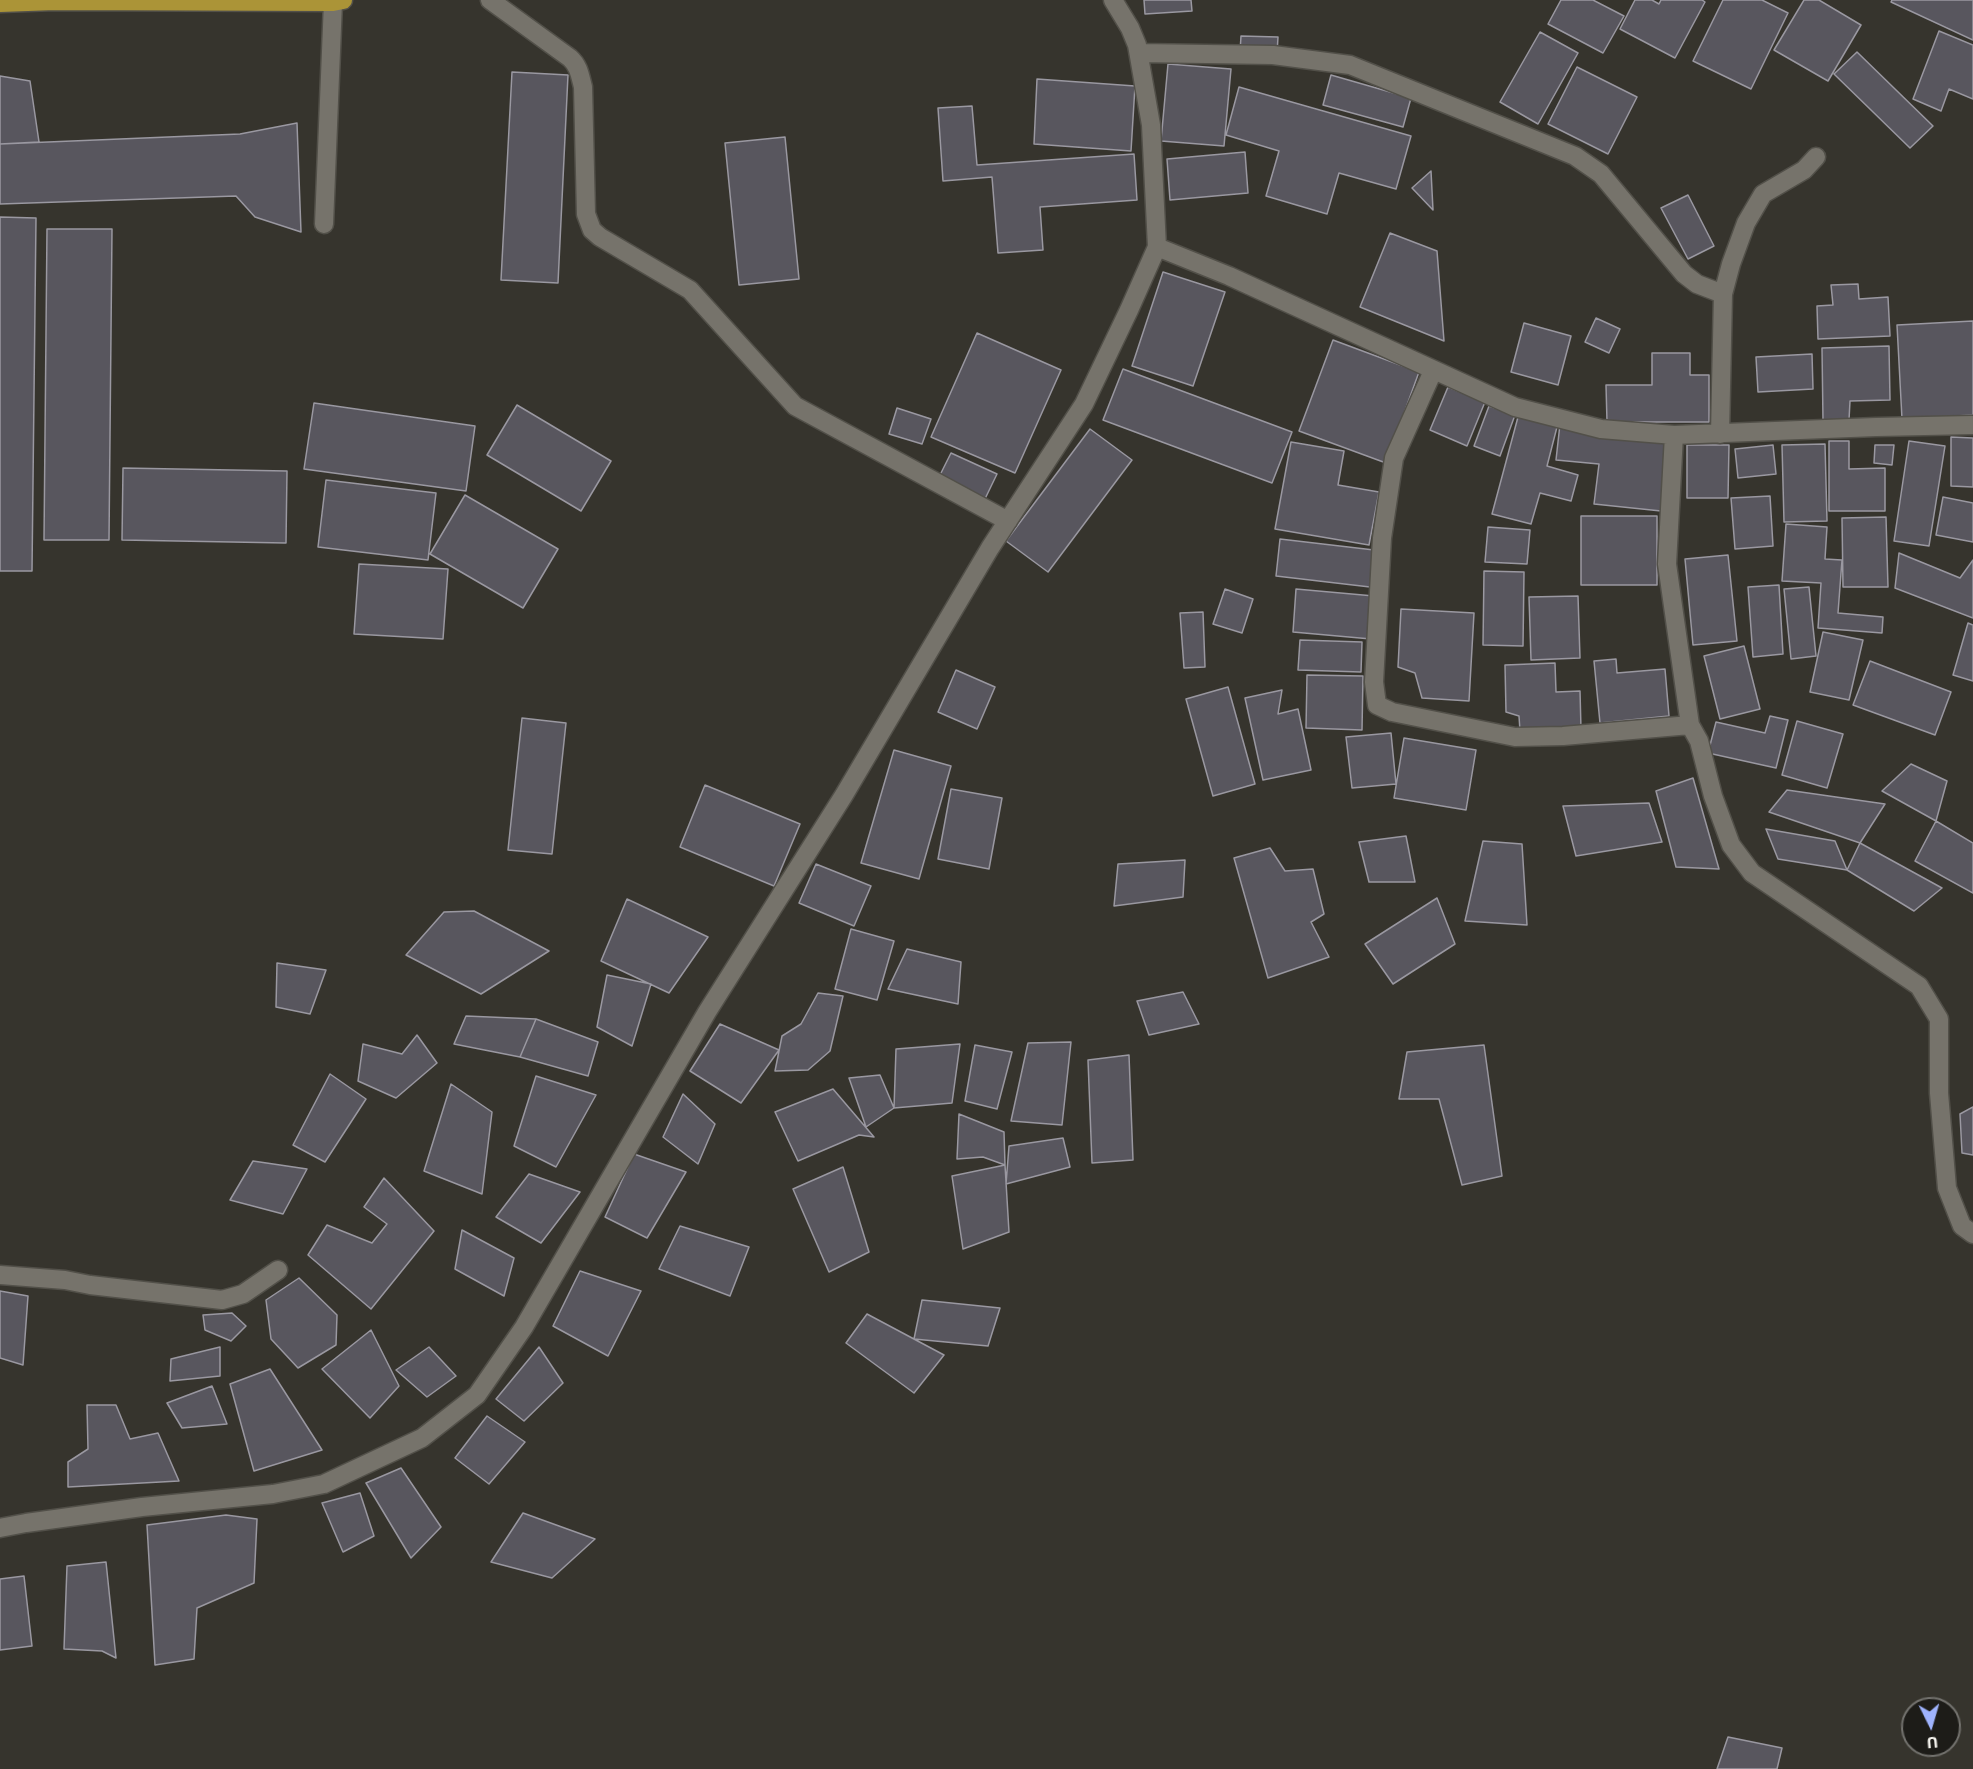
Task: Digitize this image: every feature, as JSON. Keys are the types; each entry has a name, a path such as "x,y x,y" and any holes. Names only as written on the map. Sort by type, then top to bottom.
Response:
{"highway":[{"path":"0,3 338,1"}],"street":[{"path":"490,0 576,63 583,87 586,214 592,230 690,290 795,406 1008,521"},
{"path":"0,1528 142,1507 273,1494 324,1484 422,1438 477,1395 524,1327 707,1012 844,795 984,558 1084,404 1157,247 1151,125 1139,53 1130,28 1113,0"},
{"path":"324,224 338,1"},
{"path":"1139,53 1273,55 1350,65 1575,156 1601,174 1690,279 1696,284 1723,294"},
{"path":"1720,434 1723,294 1746,223 1763,194 1803,170 1816,158"},
{"path":"1157,247 1229,276 1515,407 1601,429 1674,435 1876,426 1973,425"},
{"path":"1433,370 1394,458 1382,538 1374,682 1377,705 1392,712 1515,737 1563,736 1690,724"},
{"path":"1674,435 1667,564 1690,724 1699,741 1713,796 1731,845 1752,873 1919,986 1939,1019 1939,1093 1947,1188 1962,1226 1973,1234"},
{"path":"0,1275 65,1280 90,1285 222,1300 243,1294 278,1270"}],"building":[{"path":"1144,0 1191,0 1192,11 1145,14"},
{"path":"1561,0 1593,0 1624,16 1603,53 1548,24"},
{"path":"1635,0 1652,0 1659,4 1661,0 1702,0 1705,2 1675,58 1620,29"},
{"path":"1723,0 1762,0 1788,13 1751,89 1693,61"},
{"path":"1804,0 1819,0 1861,25 1828,81 1774,50"},
{"path":"1892,0 1973,0 1973,40 1891,2"},
{"path":"1939,31 1973,45 1973,99 1949,89 1941,111 1913,99"},
{"path":"1540,32 1578,53 1538,124 1500,102"},
{"path":"1241,36 1278,37 1277,54 1240,52"},
{"path":"1857,52 1933,126 1910,148 1834,74"},
{"path":"1168,64 1231,69 1224,146 1161,141"},
{"path":"1577,67 1637,97 1608,154 1548,124"},
{"path":"512,72 568,75 558,283 501,280"},
{"path":"1331,75 1411,98 1403,127 1323,105"},
{"path":"0,76 30,81 39,142 0,144"},
{"path":"1037,79 1135,86 1131,151 1034,144"},
{"path":"1239,87 1411,136 1396,189 1339,173 1327,214 1266,196 1279,151 1226,135"},
{"path":"972,106 977,165 1134,154 1137,200 1040,207 1043,250 998,253 992,177 943,181 938,108"},
{"path":"297,123 301,232 255,217 236,196 0,204 0,144 240,134"},
{"path":"785,137 799,279 739,285 725,143"},
{"path":"1245,152 1248,193 1170,200 1167,159"},
{"path":"1431,171 1433,210 1412,188"},
{"path":"1688,195 1714,246 1688,259 1661,208"},
{"path":"0,217 36,218 32,571 0,571"},
{"path":"47,229 112,229 109,540 44,540"},
{"path":"1390,233 1437,251 1444,341 1360,307"},
{"path":"1163,272 1225,292 1193,386 1132,366"},
{"path":"1858,284 1859,299 1888,297 1890,336 1818,339 1817,306 1833,305 1831,285"},
{"path":"1596,318 1620,329 1609,353 1585,342"},
{"path":"1973,321 1973,415 1902,419 1897,325"},
{"path":"1524,323 1571,336 1558,385 1511,372"},
{"path":"977,333 1061,370 1015,473 931,437"},
{"path":"1333,340 1419,372 1386,463 1299,431"},
{"path":"1889,346 1890,400 1850,401 1849,420 1823,421 1822,348"},
{"path":"1652,353 1690,353 1690,375 1709,375 1709,422 1607,422 1606,385 1652,385"},
{"path":"1812,354 1813,389 1758,392 1756,357"},
{"path":"1123,369 1292,432 1272,483 1103,420"},
{"path":"1448,387 1485,402 1467,446 1430,430"},
{"path":"314,403 475,426 466,491 304,469"},
{"path":"517,405 611,461 581,511 487,455"},
{"path":"1489,406 1515,415 1500,456 1474,446"},
{"path":"897,408 931,419 922,444 889,434"},
{"path":"1518,417 1557,427 1547,466 1578,475 1571,501 1540,493 1531,524 1492,514"},
{"path":"1560,424 1668,435 1661,511 1594,504 1599,464 1556,460"},
{"path":"1090,429 1132,460 1048,572 1006,541"},
{"path":"1951,437 1973,438 1973,487 1951,486"},
{"path":"1829,441 1849,441 1849,469 1885,468 1885,511 1829,511"},
{"path":"1909,441 1945,446 1929,546 1894,541"},
{"path":"1291,442 1344,451 1338,485 1379,492 1369,545 1275,529"},
{"path":"1825,444 1827,521 1784,522 1782,445"},
{"path":"1687,445 1729,445 1728,498 1687,498"},
{"path":"1773,445 1776,474 1738,478 1735,449"},
{"path":"1875,445 1894,445 1892,465 1874,463"},
{"path":"951,453 997,474 983,503 937,481"},
{"path":"123,468 287,471 286,543 122,540"},
{"path":"326,480 436,493 428,560 318,547"},
{"path":"465,495 558,549 523,608 430,554"},
{"path":"1770,496 1773,546 1735,549 1731,498"},
{"path":"1943,497 1973,503 1973,542 1936,535"},
{"path":"1581,516 1657,516 1657,585 1581,585"},
{"path":"1886,517 1888,587 1843,587 1842,518"},
{"path":"1786,524 1827,527 1825,559 1842,560 1838,613 1883,617 1882,633 1818,628 1821,583 1782,581"},
{"path":"1488,527 1530,530 1527,564 1485,562"},
{"path":"1280,539 1374,550 1370,587 1276,576"},
{"path":"1899,553 1960,578 1973,560 1973,618 1895,588"},
{"path":"1728,555 1737,641 1693,645 1685,559"},
{"path":"359,564 448,569 443,639 354,634"},
{"path":"1484,571 1524,572 1523,646 1483,645"},
{"path":"1779,585 1783,654 1753,657 1748,587"},
{"path":"1809,587 1816,656 1791,659 1784,589"},
{"path":"1225,589 1253,599 1242,633 1213,624"},
{"path":"1296,589 1374,596 1371,639 1293,632"},
{"path":"1578,596 1580,658 1531,660 1529,597"},
{"path":"1401,609 1474,613 1469,701 1422,698 1415,673 1398,667"},
{"path":"1203,612 1205,667 1184,668 1180,613"},
{"path":"1968,623 1973,625 1973,681 1953,675"},
{"path":"1823,632 1863,640 1849,700 1810,692"},
{"path":"1300,640 1362,642 1361,672 1298,670"},
{"path":"1744,646 1760,709 1720,719 1704,656"},
{"path":"1616,659 1617,673 1665,669 1669,716 1600,723 1594,661"},
{"path":"1870,661 1951,692 1935,735 1853,705"},
{"path":"1555,663 1556,692 1580,691 1581,729 1520,731 1519,716 1506,712 1505,665"},
{"path":"956,670 995,687 977,729 938,712"},
{"path":"1307,675 1363,676 1362,730 1306,728"},
{"path":"1228,687 1255,784 1213,796 1186,699"},
{"path":"1282,690 1278,714 1298,709 1311,770 1263,780 1245,698"},
{"path":"1770,716 1788,720 1776,768 1708,753 1716,722 1765,733"},
{"path":"522,718 566,723 552,854 508,850"},
{"path":"1797,721 1843,734 1827,788 1782,775"},
{"path":"1391,733 1396,784 1352,788 1346,737"},
{"path":"1404,738 1476,750 1466,810 1394,798"},
{"path":"894,750 951,766 919,879 861,863"},
{"path":"1911,764 1947,781 1936,821 1882,791"},
{"path":"1693,778 1719,869 1676,867 1656,791"},
{"path":"705,785 800,824 774,886 680,847"},
{"path":"951,789 1002,798 989,869 938,859"},
{"path":"1787,790 1885,804 1860,843 1769,812"},
{"path":"1649,803 1662,842 1576,856 1563,806"},
{"path":"1936,821 1973,843 1973,893 1915,861"},
{"path":"1766,829 1835,841 1847,870 1778,859"},
{"path":"1406,836 1415,882 1369,882 1359,842"},
{"path":"1483,841 1522,844 1527,925 1465,921"},
{"path":"1860,843 1942,888 1914,911 1847,870"},
{"path":"1270,848 1285,871 1313,869 1324,914 1311,922 1329,957 1268,978 1234,858"},
{"path":"1185,860 1183,897 1114,906 1118,864"},
{"path":"816,864 871,886 854,926 799,903"},
{"path":"1437,898 1455,944 1393,984 1365,944"},
{"path":"627,899 708,937 669,993 601,961"},
{"path":"474,911 549,951 481,994 406,955 444,912"},
{"path":"851,929 894,941 877,1000 835,989"},
{"path":"907,949 961,962 958,1004 888,989"},
{"path":"277,963 326,970 310,1014 276,1007"},
{"path":"607,975 651,984 632,1046 597,1027"},
{"path":"1183,992 1199,1024 1149,1035 1137,1001"},
{"path":"818,993 843,996 830,1051 808,1070 775,1071 782,1036 801,1024"},
{"path":"466,1016 536,1019 520,1057 454,1044"},
{"path":"536,1019 598,1042 588,1076 520,1057"},
{"path":"720,1024 779,1050 741,1103 690,1071"},
{"path":"417,1035 437,1063 396,1098 358,1081 363,1044 402,1054"},
{"path":"1071,1042 1062,1125 1011,1121 1028,1043"},
{"path":"960,1044 952,1103 894,1108 896,1049"},
{"path":"975,1045 1012,1052 997,1109 965,1101"},
{"path":"1484,1045 1502,1176 1462,1185 1439,1099 1399,1099 1407,1052"},
{"path":"1129,1055 1133,1160 1092,1163 1088,1060"},
{"path":"330,1074 366,1099 325,1162 293,1145"},
{"path":"880,1075 894,1108 866,1127 849,1078"},
{"path":"536,1076 596,1095 556,1167 514,1146"},
{"path":"451,1084 492,1112 482,1194 424,1171"},
{"path":"833,1089 874,1137 859,1135 798,1161 775,1112"},
{"path":"683,1094 715,1124 698,1164 663,1137"},
{"path":"1973,1107 1973,1155 1962,1153 1960,1114"},
{"path":"959,1114 1004,1132 1005,1165 983,1157 957,1159"},
{"path":"1063,1138 1070,1167 1006,1184 1009,1146"},
{"path":"634,1154 686,1172 647,1238 605,1217"},
{"path":"253,1161 307,1169 283,1214 230,1200"},
{"path":"1005,1165 1009,1232 963,1249 952,1176"},
{"path":"843,1167 869,1252 829,1272 793,1189"},
{"path":"529,1174 580,1192 541,1243 496,1217"},
{"path":"384,1178 434,1231 371,1309 308,1255 327,1225 372,1243 387,1224 364,1207"},
{"path":"680,1226 749,1247 730,1296 659,1269"},
{"path":"462,1230 514,1258 504,1296 455,1269"},
{"path":"580,1271 641,1291 608,1356 553,1326"},
{"path":"299,1278 337,1315 336,1345 298,1368 271,1339 266,1300"},
{"path":"0,1291 28,1296 23,1365 0,1358"},
{"path":"922,1300 1000,1308 988,1346 914,1339"},
{"path":"232,1313 246,1326 231,1341 205,1330 203,1315"},
{"path":"867,1314 944,1355 914,1393 846,1343"},
{"path":"371,1330 399,1386 370,1418 322,1369"},
{"path":"220,1347 220,1376 170,1381 171,1359"},
{"path":"429,1347 456,1376 427,1397 396,1370"},
{"path":"539,1347 563,1383 524,1421 496,1399"},
{"path":"270,1369 322,1450 254,1471 230,1384"},
{"path":"212,1386 227,1424 182,1428 167,1403"},
{"path":"87,1405 116,1405 130,1439 158,1433 179,1481 68,1487 68,1462 88,1449"},
{"path":"487,1416 525,1442 489,1484 455,1458"},
{"path":"401,1468 441,1527 411,1558 366,1483"},
{"path":"360,1493 374,1536 343,1552 322,1503"},
{"path":"523,1513 595,1539 552,1578 491,1562"},
{"path":"226,1515 257,1519 254,1583 197,1608 194,1659 155,1665 147,1525"},
{"path":"106,1562 116,1658 102,1651 64,1649 67,1566"},
{"path":"24,1576 32,1646 0,1650 0,1579"},
{"path":"1728,1737 1782,1748 1777,1769 1717,1769"}]}
